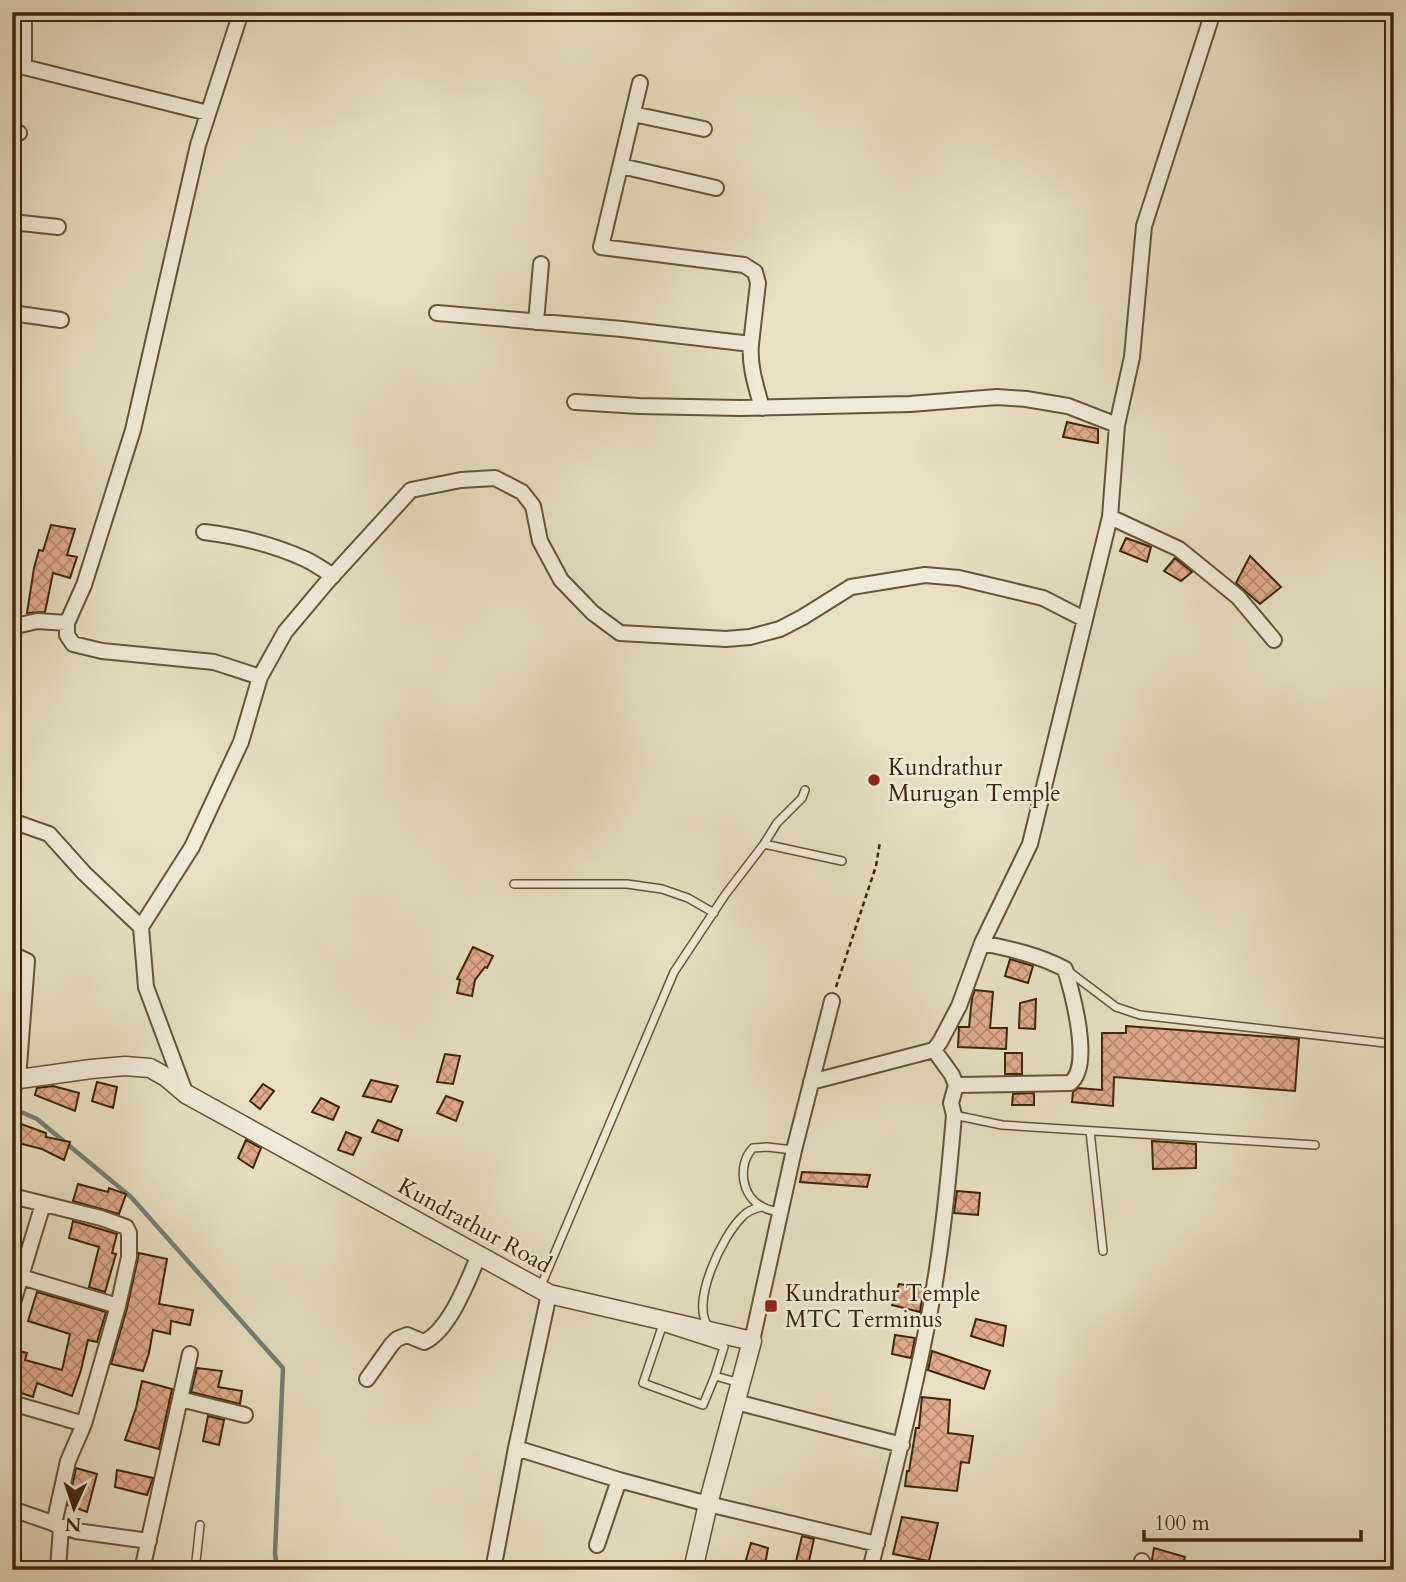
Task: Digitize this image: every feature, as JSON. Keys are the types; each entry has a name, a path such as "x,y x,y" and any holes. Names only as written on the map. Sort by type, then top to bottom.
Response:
{"street":[{"path":"24,12 18,65 208,113"},
{"path":"241,12 198,145 133,429 84,585 67,623 67,635 73,644 102,651 214,662 260,677"},
{"path":"811,1082 934,1050 960,1006 982,943 1030,844 1110,517 1117,425 1132,357 1144,226 1213,12"},
{"path":"640,83 601,247 744,265 755,272 758,283 750,358 762,408"},
{"path":"633,114 704,129"},
{"path":"621,166 716,188"},
{"path":"12,222 58,227"},
{"path":"536,322 541,264"},
{"path":"12,313 61,320"},
{"path":"437,313 751,344"},
{"path":"575,402 652,407 762,408 910,404 997,397 1068,407 1117,425"},
{"path":"186,1094 146,987 141,927 192,847 241,742 260,677 285,632 411,491 461,480 495,478 522,492 533,506 540,541 561,580 593,613 620,633 726,639 750,636 780,629 851,587 925,575 959,578 1043,598 1084,619"},
{"path":"1110,517 1180,549 1238,597 1274,640"},
{"path":"204,532 261,544 305,559 333,576"},
{"path":"12,627 37,621 67,623"},
{"path":"12,821 50,834 84,873 141,927"},
{"path":"956,1085 1070,1083 1076,1079 1079,1071 1078,1024 1065,969 1023,952 982,943"},
{"path":"12,954 27,961 14,1083"},
{"path":"693,1570 752,1341 794,1150 832,1001"},
{"path":"870,1570 902,1445 929,1314 946,1203 954,1115 951,1103 956,1085 934,1050"},
{"name":"Kundrathur Road","path":"14,1083 91,1069 125,1066 150,1068 186,1094 545,1292 752,1341"},
{"path":"12,1196 101,1218 126,1227 130,1233 129,1257 118,1306 84,1424 68,1461 57,1526 58,1570"},
{"path":"12,1307 43,1204"},
{"path":"367,1379 392,1344 403,1335 424,1342 435,1336 460,1297 479,1255"},
{"path":"21,1277 118,1306"},
{"path":"493,1570 545,1292"},
{"path":"142,1570 190,1354"},
{"path":"180,1399 246,1415"},
{"path":"736,1402 902,1445"},
{"path":"12,1404 84,1424"},
{"path":"516,1448 708,1504 877,1544"},
{"path":"597,1545 619,1480"},
{"path":"12,1509 76,1531 149,1541"}],"lane":[{"path":"545,1292 674,972 776,823 802,798 805,790"},
{"path":"764,844 842,861"},
{"path":"514,884 628,884 662,889 688,898 714,913"},
{"path":"1065,969 1116,1007 1140,1014 1394,1044"},
{"path":"954,1115 1002,1125 1315,1145"},
{"path":"1090,1131 1103,1251"},
{"path":"780,1212 761,1207 752,1198 743,1178 745,1159 753,1147 794,1150"},
{"path":"714,1332 702,1314 703,1299 716,1259 730,1231 743,1215 761,1207"},
{"path":"662,1327 724,1347 715,1376 703,1405 643,1382 662,1327"},
{"path":"715,1376 741,1384"},
{"path":"195,1570 200,1525"}],"path":[{"path":"832,1001 876,866 880,842"}],"building":[{"path":"1067,422 1098,429 1098,443 1063,437"},
{"path":"51,525 75,529 67,555 77,557 70,578 53,573 45,612 27,613 34,568 39,550 43,551"},
{"path":"1126,538 1151,547 1147,562 1120,551"},
{"path":"1250,556 1281,587 1260,604 1236,583"},
{"path":"1175,558 1192,572 1181,581 1164,571"},
{"path":"473,947 493,956 487,968 485,967 475,980 472,996 457,993 460,980 457,979"},
{"path":"1010,959 1033,966 1028,983 1005,976"},
{"path":"975,990 993,992 990,1028 1007,1028 1006,1049 958,1047 959,1027 969,1027"},
{"path":"1036,999 1035,1029 1019,1028 1020,1003"},
{"path":"1126,1026 1299,1039 1295,1091 1114,1077 1113,1106 1072,1102 1073,1092 1078,1088 1102,1090 1102,1033 1126,1033"},
{"path":"1005,1053 1022,1053 1022,1074 1005,1074"},
{"path":"445,1054 460,1056 453,1084 437,1082"},
{"path":"371,1080 398,1086 391,1102 363,1096"},
{"path":"97,1082 117,1087 113,1108 92,1101"},
{"path":"263,1084 274,1091 260,1109 250,1101"},
{"path":"53,1086 79,1093 75,1111 35,1095 37,1088"},
{"path":"1034,1093 1034,1105 1012,1105 1013,1094"},
{"path":"446,1096 463,1102 456,1121 437,1113"},
{"path":"321,1098 339,1107 333,1120 312,1112"},
{"path":"378,1120 402,1130 398,1141 372,1132"},
{"path":"21,1124 46,1133 46,1137 70,1142 64,1160 42,1149 18,1143"},
{"path":"346,1132 361,1138 353,1155 338,1150"},
{"path":"246,1140 261,1148 253,1168 238,1158"},
{"path":"1152,1141 1196,1144 1196,1168 1153,1169"},
{"path":"802,1172 870,1175 867,1187 800,1182"},
{"path":"78,1184 108,1192 109,1188 126,1194 119,1214 73,1201"},
{"path":"957,1191 980,1193 978,1215 954,1213"},
{"path":"73,1221 117,1234 112,1253 116,1254 105,1292 89,1287 99,1247 69,1238"},
{"path":"139,1253 167,1259 159,1304 193,1310 190,1325 171,1321 170,1334 153,1330 143,1371 111,1364"},
{"path":"899,1284 924,1288 920,1312 892,1305"},
{"path":"37,1292 106,1312 97,1342 88,1340 72,1396 37,1383 33,1397 12,1390 12,1349 27,1353 25,1360 62,1370 70,1334 28,1321"},
{"path":"976,1319 1006,1326 1003,1346 971,1336"},
{"path":"895,1335 915,1338 911,1358 892,1354"},
{"path":"932,1351 990,1371 984,1389 928,1370"},
{"path":"197,1368 222,1371 218,1387 242,1391 240,1404 191,1392"},
{"path":"142,1381 172,1389 159,1449 125,1440"},
{"path":"922,1397 950,1400 948,1433 973,1436 969,1463 961,1462 957,1491 905,1486 916,1428 919,1428"},
{"path":"208,1416 224,1420 219,1445 203,1441"},
{"path":"76,1468 97,1474 87,1512 68,1505"},
{"path":"117,1470 153,1478 147,1495 115,1487"},
{"path":"902,1517 938,1523 929,1561 893,1554"},
{"path":"802,1536 814,1539 807,1570 794,1570"},
{"path":"751,1543 768,1548 764,1570 743,1570"},
{"path":"1154,1548 1185,1557 1181,1570 1151,1565"}],"waterway":[{"path":"12,1108 37,1119 131,1197 283,1368 275,1553 277,1570"}],"place":[{"name":"Kundrathur Murugan Temple","path":"874,780"},
{"name":"Kundrathur Temple MTC Terminus","path":"771,1306"}]}
